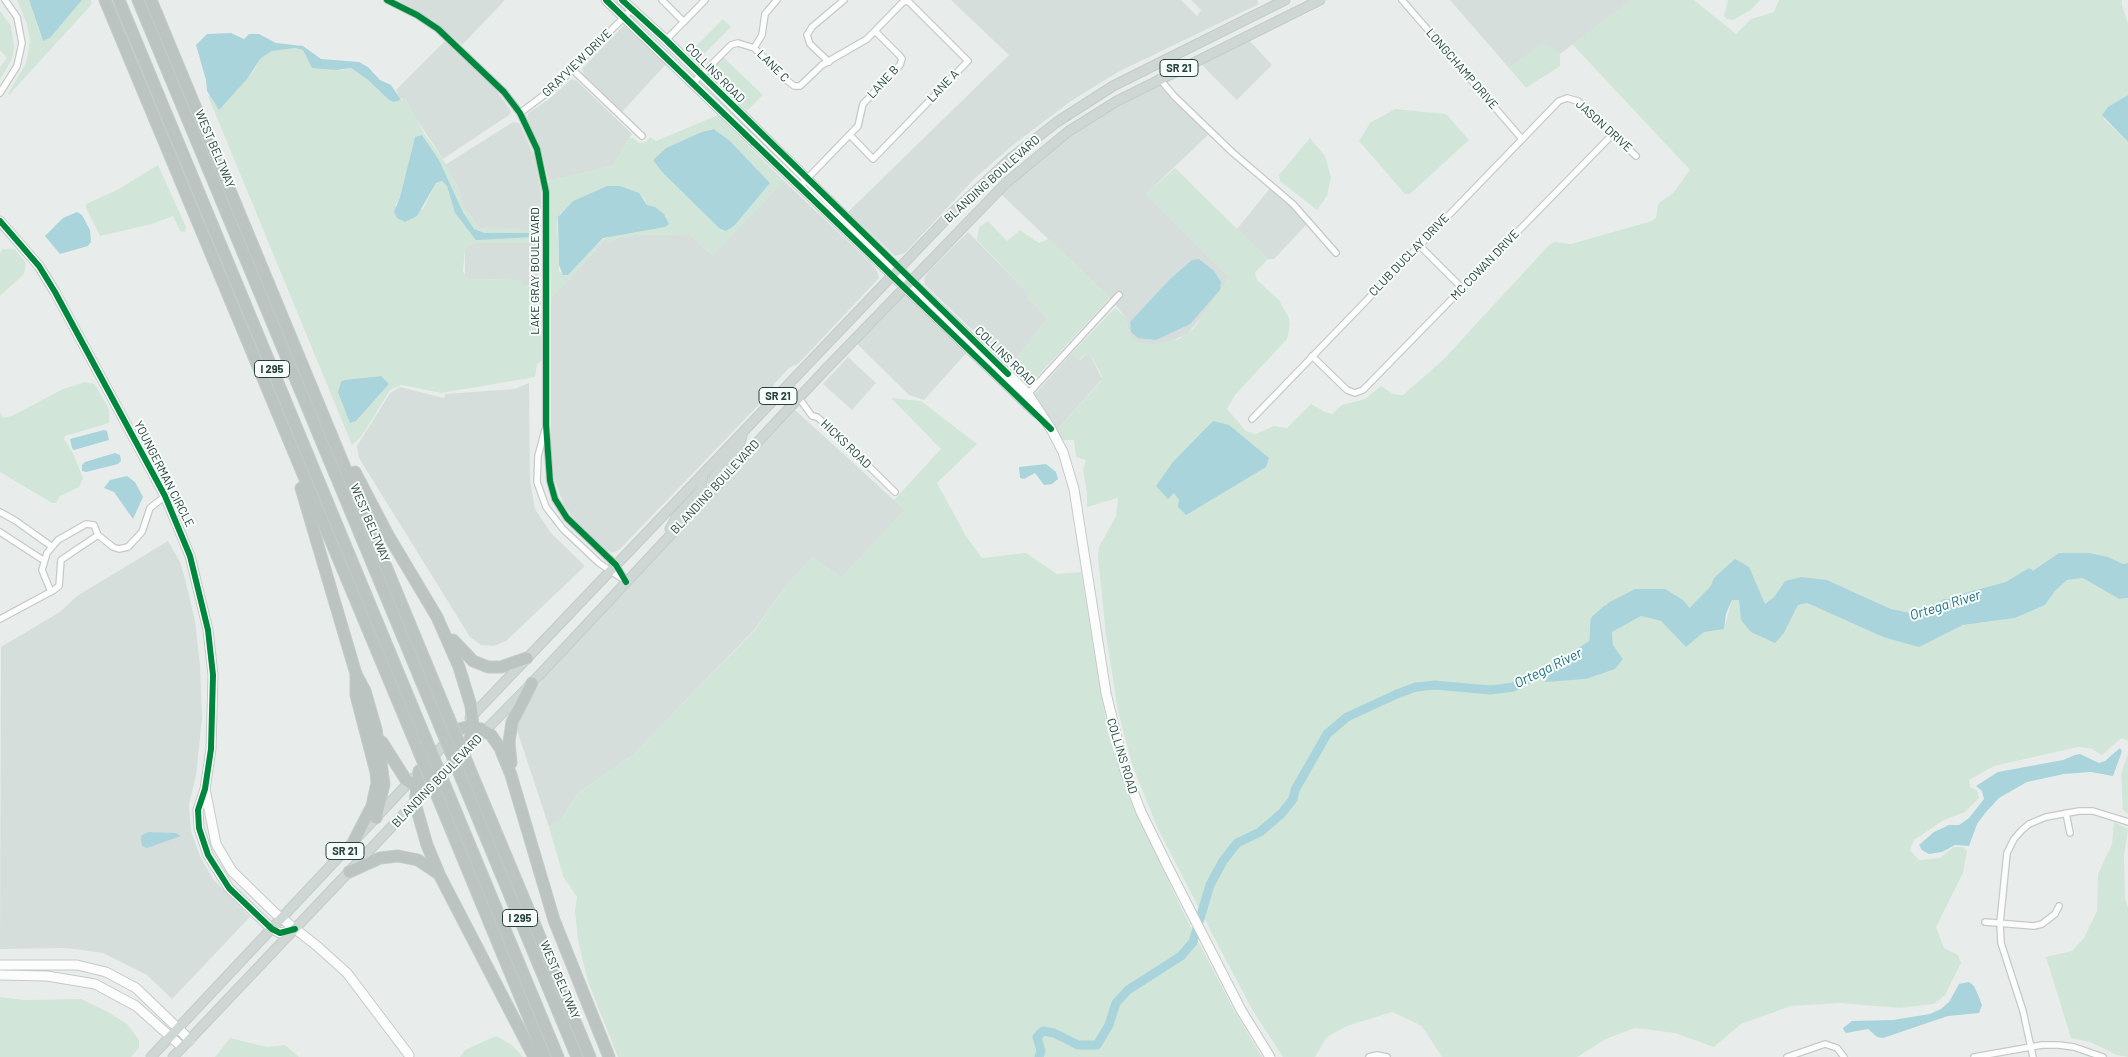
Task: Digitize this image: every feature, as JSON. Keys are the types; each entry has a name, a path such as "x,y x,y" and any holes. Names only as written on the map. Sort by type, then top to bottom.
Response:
{"highway":[{"path":"105,0 545,1057"},
{"name":"I 295","path":"119,0 558,1057"},
{"name":"WEST BELTWAY","path":"138,0 439,724 467,776 577,1057"},
{"path":"151,0 324,413 448,716 467,776 590,1057"},
{"path":"157,0 167,36"},
{"path":"324,413 375,513 438,617 461,651 478,664 501,667 527,658"},
{"path":"295,458 298,478 356,674 365,691 376,729 383,764 384,784 376,818"},
{"path":"438,617 459,667 472,722 466,746 455,760"},
{"path":"353,843 372,806 377,782 356,695 356,674"},
{"path":"511,775 510,730 515,713 532,683"},
{"path":"459,729 472,722"},
{"path":"472,722 485,731 500,748 511,775 554,920 609,1057"},
{"path":"376,729 391,760 413,784 432,784"},
{"path":"419,771 413,784 415,803 427,845 440,876 534,1057"},
{"path":"349,872 380,858 398,856 418,860 440,876"}],"main road":[{"name":"BLANDING BOULEVARD","path":"472,722 527,658 895,273 995,172 1058,122 1109,88 1285,0"},
{"name":"BLANDING BOULEVARD","path":"174,1057 432,784 532,683 664,540 1006,182 1070,132 1117,101 1159,78 1320,0"},
{"path":"1235,24 1242,38"},
{"path":"1109,88 1117,101"},
{"path":"995,172 1006,182"},
{"path":"714,488 714,476 738,450 744,432"},
{"path":"664,540 678,516 701,490 703,475"},
{"name":"BLANDING BOULEVARD","path":"419,771 459,729"},
{"name":"BLANDING BOULEVARD","path":"151,1057 376,818 413,784"}],"street":[{"path":"0,93 17,66 22,48 17,17 5,0"},
{"name":"LAKE GRAY BOULEVARD","path":"387,0 417,15 438,29 504,92 520,113 540,158 546,192 546,425 549,472 555,499 574,527 626,582"},
{"name":"COLLINS ROAD","path":"606,0 799,187 1028,394 1051,429 1063,452 1074,489 1106,693 1119,754 1141,812 1242,1010 1270,1057"},
{"name":"COLLINS ROAD","path":"622,0 666,40 807,180 895,273"},
{"path":"662,0 684,22"},
{"path":"666,40 705,0"},
{"name":"LANE C","path":"754,48 762,35 765,14 777,0"},
{"path":"844,0 812,26 807,35 810,44 829,62 856,47 876,32"},
{"name":"LONGCHAMP DRIVE","path":"1402,0 1522,139"},
{"name":"LANE A","path":"850,135 873,159 968,61 908,2 904,2 876,32"},
{"name":"GRAYVIEW DRIVE","path":"520,113 550,92 632,9"},
{"name":"LANE B","path":"850,135 858,126 863,104 902,62 899,54 876,32"},
{"name":"LANE C","path":"693,83 731,45 738,42 754,48 791,84 800,86 822,65 829,62"},
{"path":"572,70 642,136"},
{"path":"1159,78 1174,96 1232,152 1293,204 1336,253"},
{"name":"CLUB DUCLAY DRIVE","path":"1252,419 1559,101 1570,98"},
{"name":"JASON DRIVE","path":"1570,98 1578,101 1636,156"},
{"name":"MC COWAN DRIVE","path":"1312,356 1347,390 1355,393 1366,388 1614,134"},
{"path":"799,187 850,135"},
{"name":"YOUNGERMAN CIRCLE","path":"0,221 26,249 46,278 165,496 184,538 195,571 212,658 213,720 205,789 198,810 199,828 208,855 222,879 272,929"},
{"path":"1419,245 1462,288"},
{"name":"COLLINS ROAD","path":"908,285 1051,429"},
{"path":"1028,394 1119,295"},
{"name":"HICKS ROAD","path":"799,398 812,416 817,417 834,432 895,492"},
{"name":"LAKE GRAY BOULEVARD","path":"546,425 538,456 537,470 537,482 544,502 558,523 626,582"},
{"path":"51,592 43,577 43,560 51,546 86,524 94,525 98,535 113,547 119,549 128,547 142,532 150,508 165,496"},
{"path":"0,512 16,520 51,546"},
{"path":"0,532 43,560"},
{"path":"0,619 51,592 61,582 60,564 64,556 98,535"},
{"name":"YOUNGERMAN CIRCLE","path":"205,789 216,844 232,872 282,918 347,973 409,1055"},
{"path":"2033,1057 2023,1011 2003,954 2000,924 2005,862 2014,839 2030,824 2066,813 2093,811 2128,822"},
{"path":"2066,813 2070,832"},
{"path":"222,879 232,872"},
{"path":"1986,922 2034,926 2042,924 2055,914 2059,906"},
{"path":"272,929 280,933 295,929"},
{"path":"2,966 77,965 106,972 136,988 190,1040"},
{"path":"0,975 47,976 95,984 136,1006 182,1048"},
{"path":"1787,1057 1825,1044 1837,1048 1844,1057"},
{"path":"1974,1057 2031,1047 2059,1045 2074,1047 2103,1057"},
{"path":"1368,1057 1378,1055 1387,1057"}],"shaded area":[{"path":"398,0 505,0 462,45 434,21"},
{"path":"951,0 1181,0 1197,16 1201,10 1191,0 1257,0 1259,4 1118,72 1071,101 1013,145 974,179 905,253 895,256 848,212 1009,55"},
{"path":"1450,0 1632,0 1560,54 1543,44 1509,68"},
{"path":"624,25 666,64 622,112 584,75 582,69"},
{"path":"1248,39 1272,65 1237,100 1199,62"},
{"path":"445,41 496,90 511,111 509,115 443,159 403,99 399,98 396,90"},
{"path":"572,79 577,81 632,134 613,166 549,181 541,150 527,118 528,113 548,100"},
{"path":"1159,82 1210,133 1146,194 1229,277 1210,307 1187,334 1167,343 1152,345 1135,342 1131,338 1125,317 1110,298 1001,194 1033,164 1075,133"},
{"path":"513,122 519,123 535,157 541,192 541,234 540,232 479,228 462,204 459,189 445,165"},
{"path":"784,181 872,264 879,278 798,364 789,368 774,384 771,392 619,550 612,553 606,550 574,519 564,505 554,479 551,460 551,298 606,239 609,242 620,237 634,235 689,234 712,255"},
{"path":"1271,187 1308,223 1274,259 1268,259 1237,229"},
{"path":"968,232 1027,292 1027,298 1048,318 1010,366 925,285 924,279 928,272"},
{"path":"474,243 537,243 538,286 524,286 519,280 468,279 465,276 465,250 468,245"},
{"path":"904,291 968,351 924,400 909,395 856,343"},
{"path":"1089,352 1102,379 1056,431 1034,395 1071,354 1080,360"},
{"path":"848,357 876,383 852,410 823,384"},
{"path":"529,383 530,480 535,509 551,533 585,566 506,641 494,646 481,645 470,637 359,458 357,446 390,393 400,387 444,398 445,394 514,389"},
{"path":"795,410 905,510 841,578 813,557 788,583 755,629 633,755 578,793 560,821 549,827 516,727 523,708 544,678"},
{"path":"168,541 180,562 185,579 195,621 200,665 202,717 196,776 189,804 191,831 200,856 213,879 250,917 172,999 147,975 103,953 67,948 0,949 1,647 60,612 77,596"}],"green space":[{"path":"17,0 29,0 41,37 50,38 82,0 91,0 92,4 9,95 26,63 30,41 27,24"},
{"path":"1632,0 1694,0 1736,34 1751,19 1774,12 1779,0 2122,0 2128,24 2128,95 2108,107 2104,119 2128,142 2128,563 2123,564 2108,557 2059,553 2003,591 1986,596 1944,599 1916,614 1891,609 1827,580 1785,581 1774,597 1765,604 1756,587 1692,613 1683,600 1599,616 1589,641 1558,661 1546,681 1586,679 1623,659 1613,645 1612,632 1641,616 1661,621 1686,647 1704,631 1724,629 1732,600 1739,599 1741,619 1784,633 1798,605 1807,603 1883,637 1933,640 1963,625 2015,618 2045,605 2055,591 2067,580 2083,578 2119,599 2128,598 2128,741 2122,738 2102,755 2090,748 2078,747 1994,766 1969,780 1970,787 1977,790 1979,798 1965,812 1944,820 1914,840 1910,850 1919,860 1940,858 1953,847 1963,847 1967,851 1963,873 1936,927 1944,948 1958,955 1961,963 1945,995 1934,1004 1900,1008 1840,1003 1791,1006 1741,1024 1714,1047 1675,1033 1635,1028 1606,1039 1577,1057 1442,1057 1422,1026 1392,1012 1347,1026 1332,1034 1326,1038 1315,1057 1283,1057 1253,1011 1157,827 1132,764 1118,711 1106,635 1098,557 1099,547 1116,516 1118,498 1087,507 1083,469 1086,460 1076,457 1074,440 1063,440 1056,431 1101,381 1102,376 1089,352 1077,361 1071,354 1115,308 1125,317 1131,338 1135,341 1152,345 1179,339 1194,328 1229,277 1146,194 1175,168 1268,259 1255,273 1257,280 1279,300 1289,318 1290,325 1287,339 1235,395 1227,409 1246,431 1256,434 1274,426 1287,428 1311,404 1332,414 1342,405 1365,399 1381,386 1393,394 1403,395 1443,360 1549,245 1554,242 1571,244 1652,221 1656,218 1658,204 1674,192 1690,170 1572,44","holes":["1266,467 1179,500 1174,493"]},
{"path":"1728,0 1760,0 1751,10 1733,20 1727,19 1724,16"},
{"path":"0,11 11,26 14,46 12,59 0,80 0,67 7,58 0,50"},
{"path":"723,19 731,27 697,61 689,53"},
{"path":"1543,43 1560,54 1560,66 1526,88 1509,68"},
{"path":"295,48 303,50 310,64 343,70 351,68 368,80 389,100 393,102 406,99 424,133 444,161 459,189 462,204 479,228 535,229 540,232 541,238 537,243 474,243 468,245 465,250 463,271 468,279 520,280 525,286 541,288 542,361 537,364 535,377 441,393 401,385 390,390 361,437 352,445 208,96 211,95 217,107 252,73 261,58 272,51","holes":["422,135 439,160 463,212 474,229 485,233 532,233 536,237 476,239 455,213 447,186 442,181 436,183 423,209 395,206 400,197 415,137","380,376 389,384 356,421 350,422 344,380"]},
{"path":"723,57 763,95 747,111 710,74 715,64"},
{"path":"1395,109 1446,114 1469,140 1410,194 1405,194 1359,141 1370,123"},
{"path":"718,115 784,181 712,255 689,234 634,235 620,237 609,242 606,239 551,298 549,181 613,166 630,138 639,143 646,142 650,137 656,141","holes":["711,129 716,130 729,140 770,183 735,225 722,231 662,172 653,160 666,148","607,186 644,198 647,205 659,210 667,217 603,239 566,276 559,271 557,224 560,214 573,201"]},
{"path":"1310,138 1325,156 1331,177 1327,196 1317,210 1280,181 1279,175"},
{"path":"158,165 186,227 185,232 180,231 173,216 152,224 100,236 86,208 86,204 119,189"},
{"path":"988,221 1007,241 1020,230 1039,243 1048,239 1110,298 1033,381 1026,383 1010,366 1048,318 1027,298 1027,292 977,240 979,227"},
{"path":"2,249 15,249 26,263 24,274 0,296 0,253"},
{"path":"84,382 95,384 109,409 109,423 65,436 64,439 73,453 83,478 79,487 60,496 56,503 52,503 0,472 0,412 3,418 12,416 63,389"},
{"path":"891,398 921,401 977,444 937,483 966,536 982,558 1026,553 1057,574 1081,572 1108,733 1126,791 1188,922 1235,1012 1262,1057 618,1057 588,982 578,940 575,911 577,897 563,876 549,827 560,821 578,793 633,755 755,630 788,583 813,557 841,578 904,510 894,500 941,449"},
{"path":"2128,754 2128,814 2123,810 2121,774"},
{"path":"2114,822 2128,829 2124,856 2125,899 2128,907 2128,1057 2117,1055 2090,1042 2071,1038 2046,957 2072,951 2084,938 2097,911 2098,874 2112,844"},
{"path":"0,997 24,1000 81,999 127,1024 139,1040 139,1048 131,1057 0,1057"},
{"path":"496,1036 512,1045 523,1057 460,1057 465,1050"},
{"path":"230,1038 267,1047 285,1045 299,1057 215,1057"}],"water":[{"path":"29,0 82,0 50,38 43,41"},
{"path":"231,33 244,39 249,34 259,34 276,43 303,46 321,59 359,62 368,67 380,80 391,85 401,100 393,102 389,100 368,80 351,68 336,70 312,68 303,50 295,48 272,51 261,58 247,79 219,110 207,91 206,80 196,45 207,34"},
{"path":"2128,95 2128,142 2102,115 2108,107"},
{"path":"714,129 729,140 770,183 735,225 726,231 720,229 662,172 653,160 666,148 702,132"},
{"path":"422,135 439,160 463,212 474,229 485,233 532,233 536,237 476,240 455,213 447,186 442,181 436,183 417,216 405,222 397,218 394,212 400,197 415,137"},
{"path":"607,186 620,186 639,193 647,205 655,207 664,214 669,224 665,227 603,238 568,275 563,275 559,265 558,217 573,201"},
{"path":"77,212 82,215 90,230 91,242 88,246 60,254 45,236 63,218"},
{"path":"1199,259 1214,271 1221,282 1220,290 1190,324 1156,340 1138,338 1131,332 1130,322 1170,279 1192,260"},
{"path":"381,376 389,384 356,421 350,423 338,392 341,382 344,380"},
{"path":"1213,421 1229,425 1269,458 1266,467 1186,515 1178,507 1179,500 1174,493 1168,499 1156,486 1173,462"},
{"path":"104,430 107,431 109,440 74,450 72,448 70,439"},
{"path":"115,453 120,455 121,461 118,464 86,472 82,471 82,465 85,462"},
{"path":"1046,464 1056,472 1058,479 1052,484 1044,485 1035,473 1024,479 1020,478 1019,467"},
{"path":"127,476 135,482 143,497 133,519 114,492 104,488 110,480"},
{"path":"2059,553 2089,553 2108,557 2123,564 2128,563 2128,598 2119,599 2083,578 2067,580 2055,591 2045,605 2015,618 1963,625 1919,647 1883,637 1807,603 1798,605 1784,633 1775,643 1751,632 1741,620 1739,600 1732,600 1726,614 1724,629 1704,632 1686,647 1661,621 1641,616 1612,632 1613,645 1623,659 1615,669 1586,679 1545,682 1558,661 1589,641 1599,616 1608,603 1635,589 1665,589 1683,600 1693,612 1702,607 1714,578 1735,559 1749,567 1765,604 1774,597 1785,581 1801,577 1827,580 1891,609 1916,614 1944,599 1986,596 2003,591"},
{"path":"2120,748 2122,751 2113,776 2091,772 2064,774 2027,782 1999,798 1977,824 1969,846 1955,845 1942,852 1929,854 1922,850 1919,845 1934,832 1949,825 1959,825 1969,818 1984,799 1982,791 1976,786 1998,772 2063,760 2080,754 2099,763 2105,761"},
{"path":"148,832 176,833 181,836 147,848 142,846 141,840 142,835"},
{"path":"1969,982 1974,986 1982,1005 1979,1013 1948,1016 1883,1038 1877,1037 1868,1029 1846,1033 1844,1031 1843,1028 1852,1021 1893,1020 1930,1014 1941,1009 1949,1002 1959,984"}],"waterway":[{"name":"Ortega River","path":"1960,599 2008,586 2029,573"},
{"name":"Ortega River","path":"1681,613 1691,613 1715,588"},
{"name":"Ortega River","path":"1594,640 1595,620 1606,610"},
{"name":"Ortega River","path":"1039,1057 1041,1051 1037,1037 1043,1031 1054,1033 1078,1045 1097,1045 1109,1025 1116,1003 1128,990 1181,956 1193,942 1210,885 1223,861 1237,843 1260,832 1282,813 1293,799 1295,790 1327,734 1347,717 1416,687 1435,685 1490,690 1513,687 1565,661"}],"cycle path":[{"path":"387,0 417,15 438,29 504,92 520,113 537,149 546,192 546,425 550,481 555,499 567,518 616,565 626,582"},
{"path":"606,0 1051,429"},
{"path":"622,0 666,40 1008,374"},
{"path":"0,221 39,266 55,292 165,496 190,556 208,630 213,675 211,749 205,789 198,810 199,828 208,855 229,888 272,929 280,933 295,929"}]}
